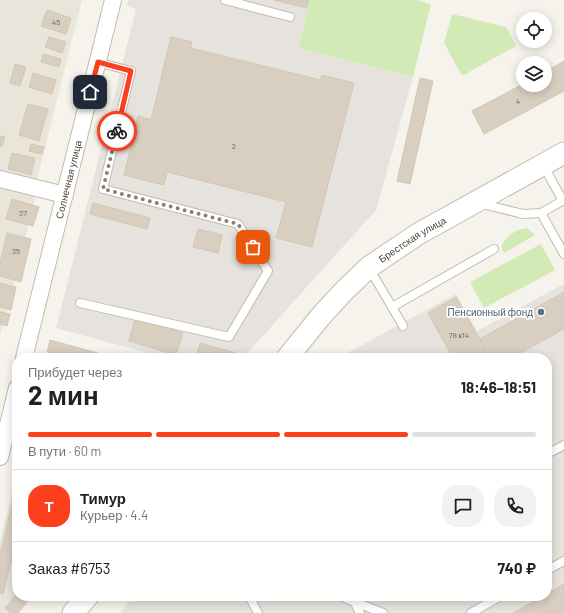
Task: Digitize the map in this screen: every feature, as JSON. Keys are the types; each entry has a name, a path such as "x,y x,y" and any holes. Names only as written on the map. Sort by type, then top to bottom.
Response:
{"street":[{"name":"Солнечная улица","path":"25,353 113,0"},
{"name":"Брестская улица","path":"291,353 321,316 369,267 418,234 564,153"},
{"path":"0,179 65,195"},
{"path":"0,457 12,408"},
{"path":"73,613 84,601"}],"lane":[{"path":"225,0 290,17"},
{"path":"80,303 229,337 268,271 238,224 103,189 131,71 98,62"},
{"path":"475,202 523,214 541,213 563,201 543,165"},
{"path":"541,213 564,254"},
{"path":"392,307 494,249"},
{"path":"369,267 403,326"},
{"path":"552,451 564,445"},
{"path":"552,567 564,560"},
{"path":"252,601 258,613"},
{"path":"471,613 492,601"},
{"path":"354,602 360,613"},
{"path":"354,602 383,613"}],"shaded area":[{"path":"0,0 82,0 36,183 0,174"},
{"path":"128,0 310,0 298,48 413,77 376,210 247,353 148,353 56,328 136,9 127,6"},
{"path":"0,187 36,196 0,336"},
{"path":"564,284 564,613 120,613 130,601 552,601 552,353 347,353 456,294 477,331"},
{"path":"12,494 12,601 28,601 18,613 0,613 0,541"}],"green space":[{"path":"310,0 416,0 431,4 413,77 298,48"},
{"path":"452,14 506,27 516,46 462,76 444,43"},
{"path":"527,228 535,235 504,253 501,246 506,239 515,232"},
{"path":"541,244 555,270 484,308 470,282"}],"building":[{"path":"273,0 309,0 307,8"},
{"path":"47,10 71,18 66,34 41,26"},
{"path":"49,37 66,42 62,53 45,47"},
{"path":"171,37 192,42 191,48 320,80 322,75 354,83 312,247 276,238 286,202 167,172 164,185 124,175 138,116 151,120"},
{"path":"43,54 61,59 59,67 41,62"},
{"path":"564,61 564,91 484,134 472,111 516,88 516,92 552,92 552,68"},
{"path":"15,64 26,67 20,86 10,83"},
{"path":"33,73 56,80 52,94 29,87"},
{"path":"420,78 433,81 410,184 397,181"},
{"path":"28,104 48,109 39,141 19,135"},
{"path":"0,136 5,137 2,147 0,146"},
{"path":"31,144 44,147 42,154 29,151"},
{"path":"12,153 35,158 31,175 8,169"},
{"path":"12,199 39,207 33,226 6,219"},
{"path":"93,203 150,218 147,229 90,214"},
{"path":"198,229 222,235 218,253 193,247"},
{"path":"7,233 31,239 21,282 0,276 0,263"},
{"path":"0,283 16,287 11,310 0,307"},
{"path":"564,292 564,329 520,353 487,353 480,339"},
{"path":"456,297 487,353 450,353 428,313"},
{"path":"0,312 10,314 7,326 0,324"},
{"path":"135,319 183,333 177,353 169,353 129,341"},
{"path":"50,340 98,353 50,353 47,352"},
{"path":"200,343 236,353 197,353"},
{"path":"12,505 12,557 3,594 0,593 0,554"},
{"path":"564,584 564,613 513,613 534,601 552,601 552,591"},
{"path":"12,600 28,601 18,613 11,613 5,608"}],"way so far":[{"path":"117,131 103,189 238,224 253,247"}],"place":[{"name":"Пенсионный фонд","path":"541,312"}],"route":[{"path":"90,92 98,62 131,71 117,131"}]}
